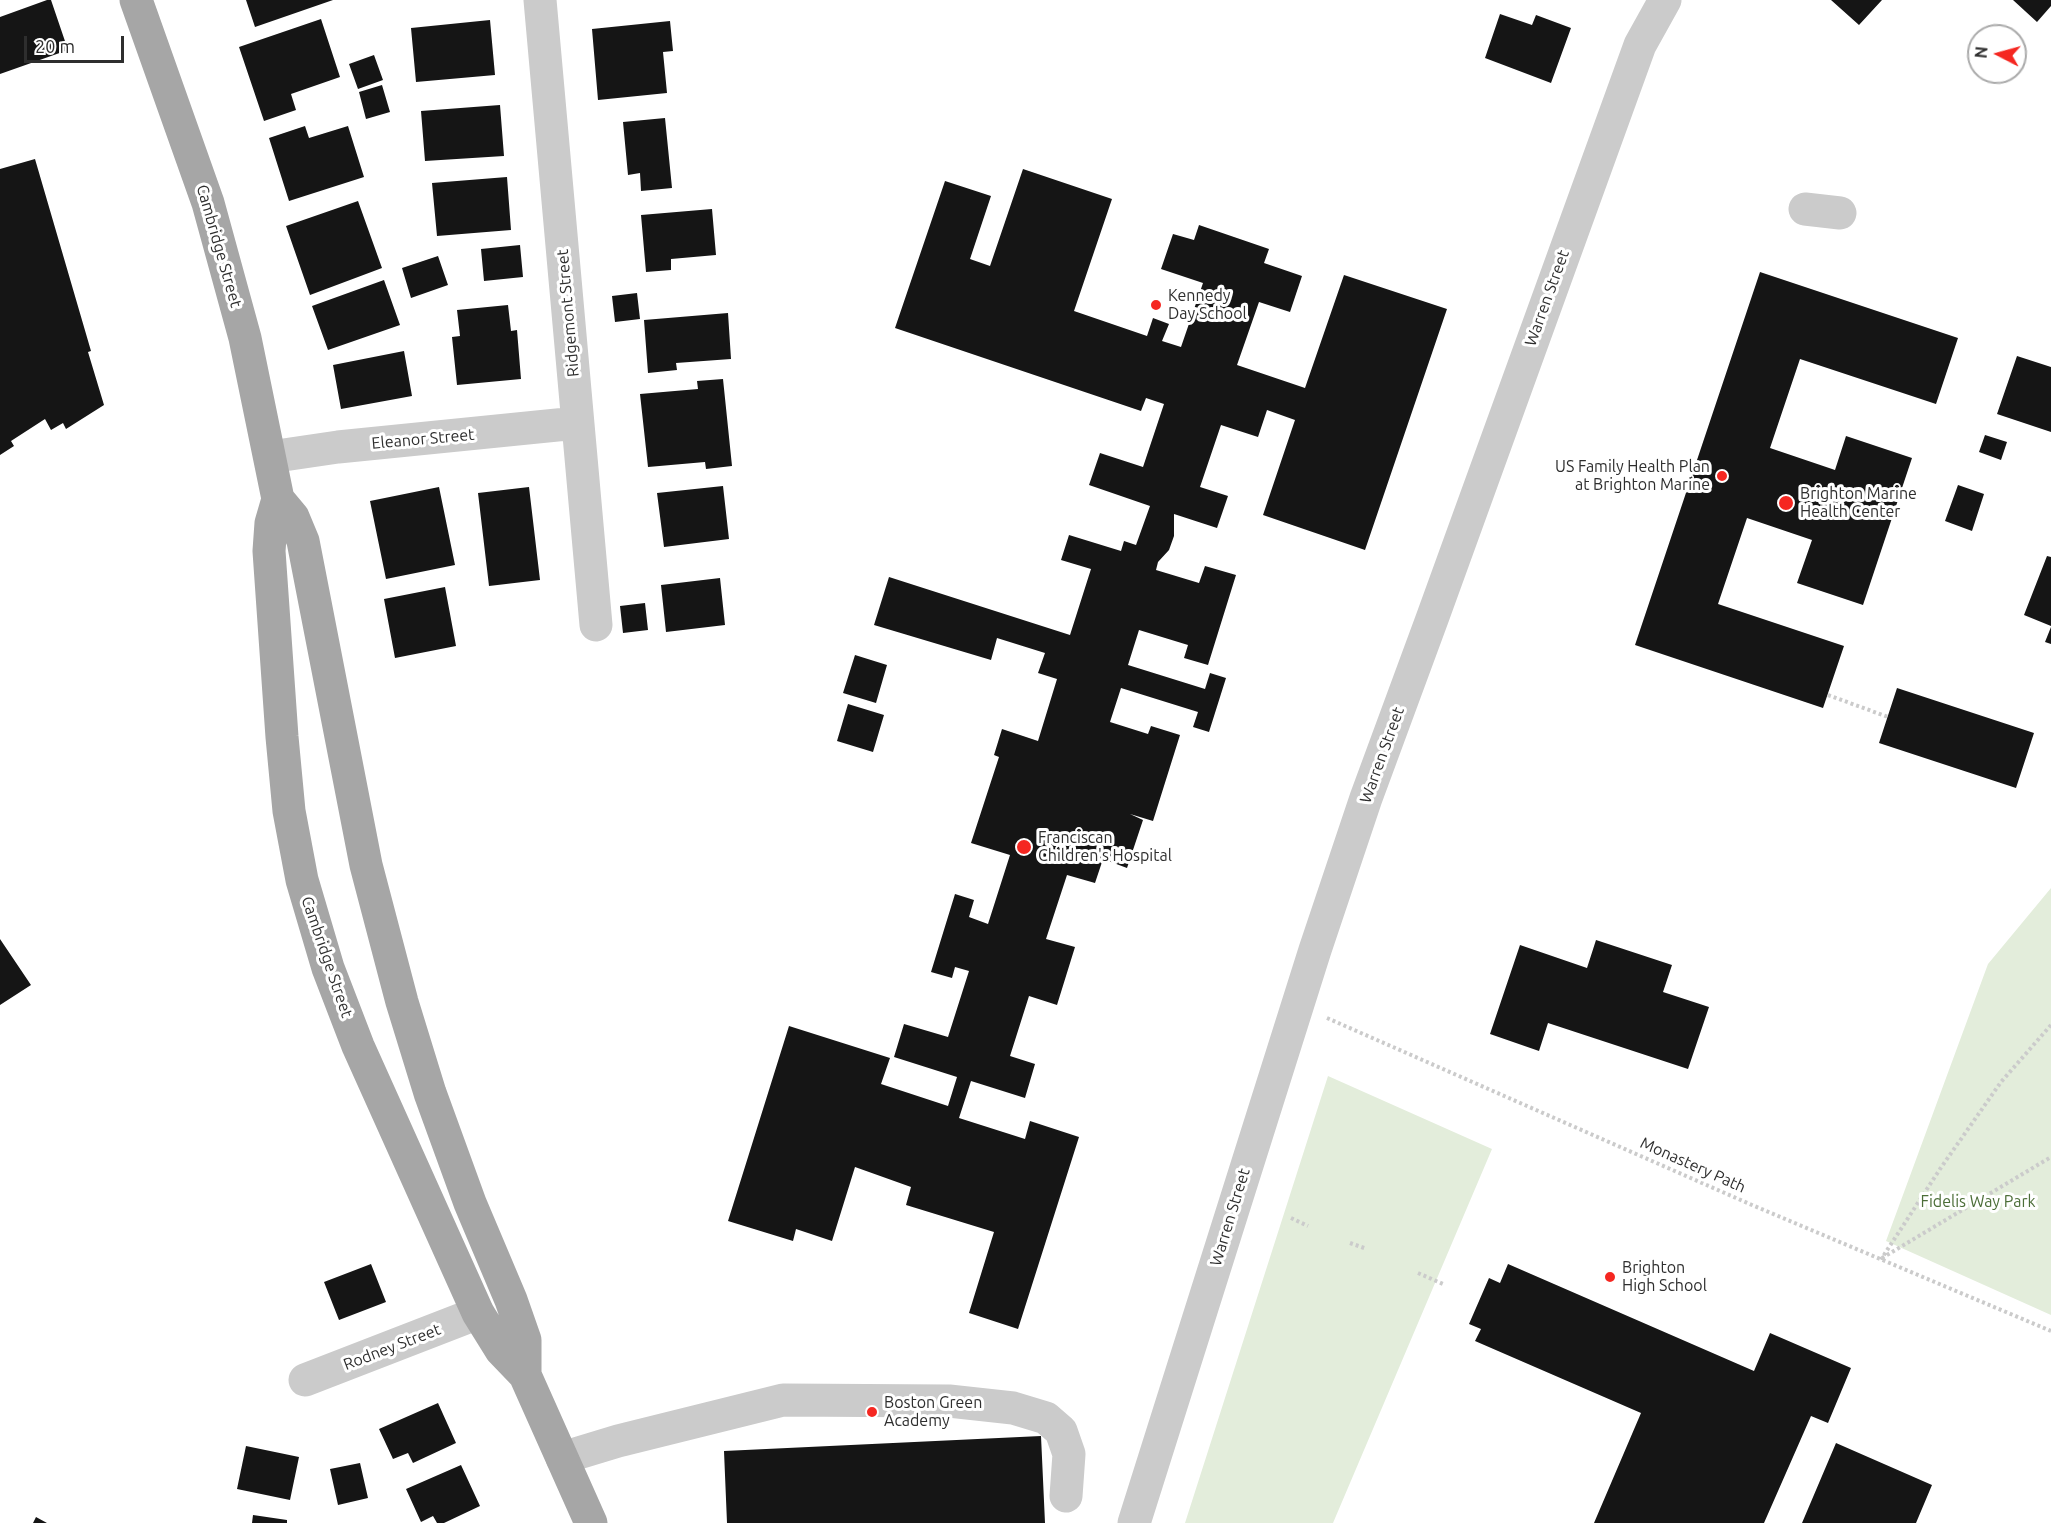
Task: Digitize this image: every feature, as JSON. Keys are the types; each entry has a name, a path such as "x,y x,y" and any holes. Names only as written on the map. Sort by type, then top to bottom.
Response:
{"main road":[{"name":"Cambridge Street","path":"136,0 208,203 245,338 270,457 278,499 271,523 269,551 289,811 302,880 328,968 358,1046 478,1313 501,1350 525,1376 591,1523"},
{"name":"Cambridge Street","path":"278,499 292,517 303,542 366,865 402,1002 430,1093 470,1203 511,1300 525,1340 525,1376"}],"street":[{"name":"Ridgemont Street","path":"540,0 596,625"},
{"name":"Warren Street","path":"1134,1523 1315,950 1366,798 1640,45 1665,0"},
{"path":"1805,209 1840,213"},
{"name":"Eleanor Street","path":"270,457 338,447 578,423"},
{"name":"Rodney Street","path":"305,1380 478,1313"},
{"path":"562,1458 618,1441 783,1400 949,1401 1013,1408 1046,1418 1061,1431 1069,1454 1066,1496"}],"path":[{"path":"1828,695 1888,717"},
{"name":"Monastery Path","path":"1326,1018 1752,1205 2051,1331"},
{"path":"1882,1258 1940,1169 2001,1082 2051,1025"},
{"path":"1882,1258 2051,1156"},
{"path":"1291,1218 1308,1226"},
{"path":"1350,1243 1367,1250"},
{"path":"1418,1273 1443,1284"}],"green space":[{"name":"Fidelis Way Park","path":"2051,888 2051,1315 1886,1241 1988,964"},
{"path":"1328,1076 1492,1149 1333,1523 1185,1523"}],"building":[{"path":"51,0 68,50 0,74 0,17"},
{"path":"246,0 333,0 255,27"},
{"path":"1831,0 1882,0 1859,25"},
{"path":"2013,0 2051,0 2051,6 2037,22"},
{"path":"1500,14 1532,25 1536,15 1571,28 1551,83 1485,58"},
{"path":"321,19 340,77 291,94 296,110 264,121 239,47"},
{"path":"490,20 495,75 416,82 411,28"},
{"path":"670,21 673,51 663,52 667,93 598,100 592,29"},
{"path":"374,55 383,80 358,89 349,64"},
{"path":"382,85 390,112 366,119 359,92"},
{"path":"500,105 504,156 425,161 421,111"},
{"path":"665,118 672,188 641,191 640,173 628,175 623,122"},
{"path":"305,126 309,138 348,126 364,177 289,201 269,138"},
{"path":"35,159 91,351 88,352 104,405 66,429 63,423 51,430 45,419 11,441 14,446 0,455 0,169"},
{"path":"1023,169 1112,199 1074,311 1147,336 1153,318 1169,324 1162,341 1181,347 1203,283 1161,269 1173,234 1194,240 1199,225 1269,249 1264,263 1302,276 1290,312 1259,302 1237,365 1305,388 1344,275 1447,309 1365,550 1263,515 1295,420 1267,410 1258,437 1221,425 1200,487 1228,496 1217,528 1174,514 1174,536 1169,550 1158,562 1156,570 1199,583 1205,566 1236,575 1208,665 1184,658 1188,645 1139,630 1128,665 1205,689 1210,673 1226,678 1209,732 1193,727 1198,712 1121,688 1110,722 1148,734 1151,726 1180,735 1153,821 1130,814 1143,820 1127,868 1103,859 1095,883 1067,875 1046,939 1075,947 1057,1005 1029,996 1010,1056 1035,1064 1025,1098 971,1081 959,1118 1025,1139 1030,1121 1079,1137 1018,1329 969,1313 994,1232 906,1205 911,1187 855,1167 832,1241 796,1229 793,1241 728,1221 789,1026 890,1058 881,1084 948,1106 957,1077 894,1057 904,1024 948,1037 969,971 955,967 952,978 931,972 955,894 974,900 969,917 988,924 1010,855 971,843 999,757 994,755 1002,729 1038,741 1057,679 1038,673 1045,653 997,638 991,660 874,625 889,577 1070,635 1091,569 1061,560 1069,535 1121,551 1124,541 1136,545 1150,506 1089,485 1100,453 1143,467 1164,404 1146,398 1141,411 895,328 945,181 991,196 970,259 990,266"},
{"path":"507,177 511,230 437,236 432,183"},
{"path":"358,201 382,268 310,295 286,226"},
{"path":"712,209 716,255 671,259 671,270 646,272 641,215"},
{"path":"520,245 523,277 484,281 481,249"},
{"path":"438,256 448,285 411,298 402,268"},
{"path":"1760,272 1958,338 1936,404 1800,359 1770,448 1835,470 1846,436 1912,458 1863,605 1797,583 1812,540 1747,518 1718,604 1844,646 1823,708 1635,645"},
{"path":"384,280 400,325 328,350 312,306"},
{"path":"637,293 640,319 615,322 612,296"},
{"path":"508,305 511,331 517,330 521,379 457,385 452,337 460,336 457,310"},
{"path":"728,313 731,359 676,363 677,370 648,373 644,320"},
{"path":"404,351 412,396 341,409 333,365"},
{"path":"2017,356 2051,367 2051,432 1997,414"},
{"path":"723,379 732,466 706,469 705,462 648,467 640,394 698,389 697,381"},
{"path":"1985,435 2007,442 2001,460 1979,452"},
{"path":"1958,485 1984,494 1972,531 1945,521"},
{"path":"723,486 729,539 664,547 657,493"},
{"path":"439,487 455,565 386,579 370,501"},
{"path":"529,487 540,580 489,586 478,493"},
{"path":"2047,556 2051,557 2051,626 2024,615"},
{"path":"720,578 725,625 666,632 661,585"},
{"path":"445,587 456,646 395,658 384,599"},
{"path":"645,603 648,630 623,633 620,606"},
{"path":"2051,627 2051,644 2045,642"},
{"path":"855,655 887,665 876,703 843,693"},
{"path":"1897,688 2034,733 2016,788 1879,743"},
{"path":"848,704 884,715 873,752 837,741"},
{"path":"0,939 31,985 0,1005"},
{"path":"1596,940 1672,965 1663,992 1709,1007 1688,1069 1548,1023 1539,1051 1490,1034 1520,945 1587,968"},
{"path":"371,1264 386,1302 339,1320 324,1282"},
{"path":"1508,1264 1754,1371 1770,1333 1851,1368 1828,1423 1811,1416 1764,1523 1594,1523 1641,1413 1475,1341 1481,1329 1469,1324 1489,1278 1500,1283"},
{"path":"438,1403 456,1443 413,1463 408,1453 393,1459 379,1429"},
{"path":"1041,1436 1045,1523 727,1523 724,1451"},
{"path":"1836,1443 1932,1485 1916,1523 1802,1523"},
{"path":"246,1446 299,1457 290,1500 237,1489"},
{"path":"360,1463 368,1498 338,1505 330,1469"},
{"path":"461,1465 480,1506 444,1523 437,1523 433,1516 421,1522 406,1489"},
{"path":"253,1515 287,1520 287,1523 252,1523"},
{"path":"36,1517 47,1523 33,1523"}],"place":[{"name":"Kennedy Day School","path":"1156,305"},
{"name":"US Family Health Plan at Brighton Marine","path":"1722,476"},
{"name":"Brighton Marine Health Center","path":"1786,503"},
{"name":"Franciscan Children's Hospital","path":"1024,847"},
{"name":"Brighton High School","path":"1610,1277"},
{"name":"Boston Green Academy","path":"872,1412"}]}
